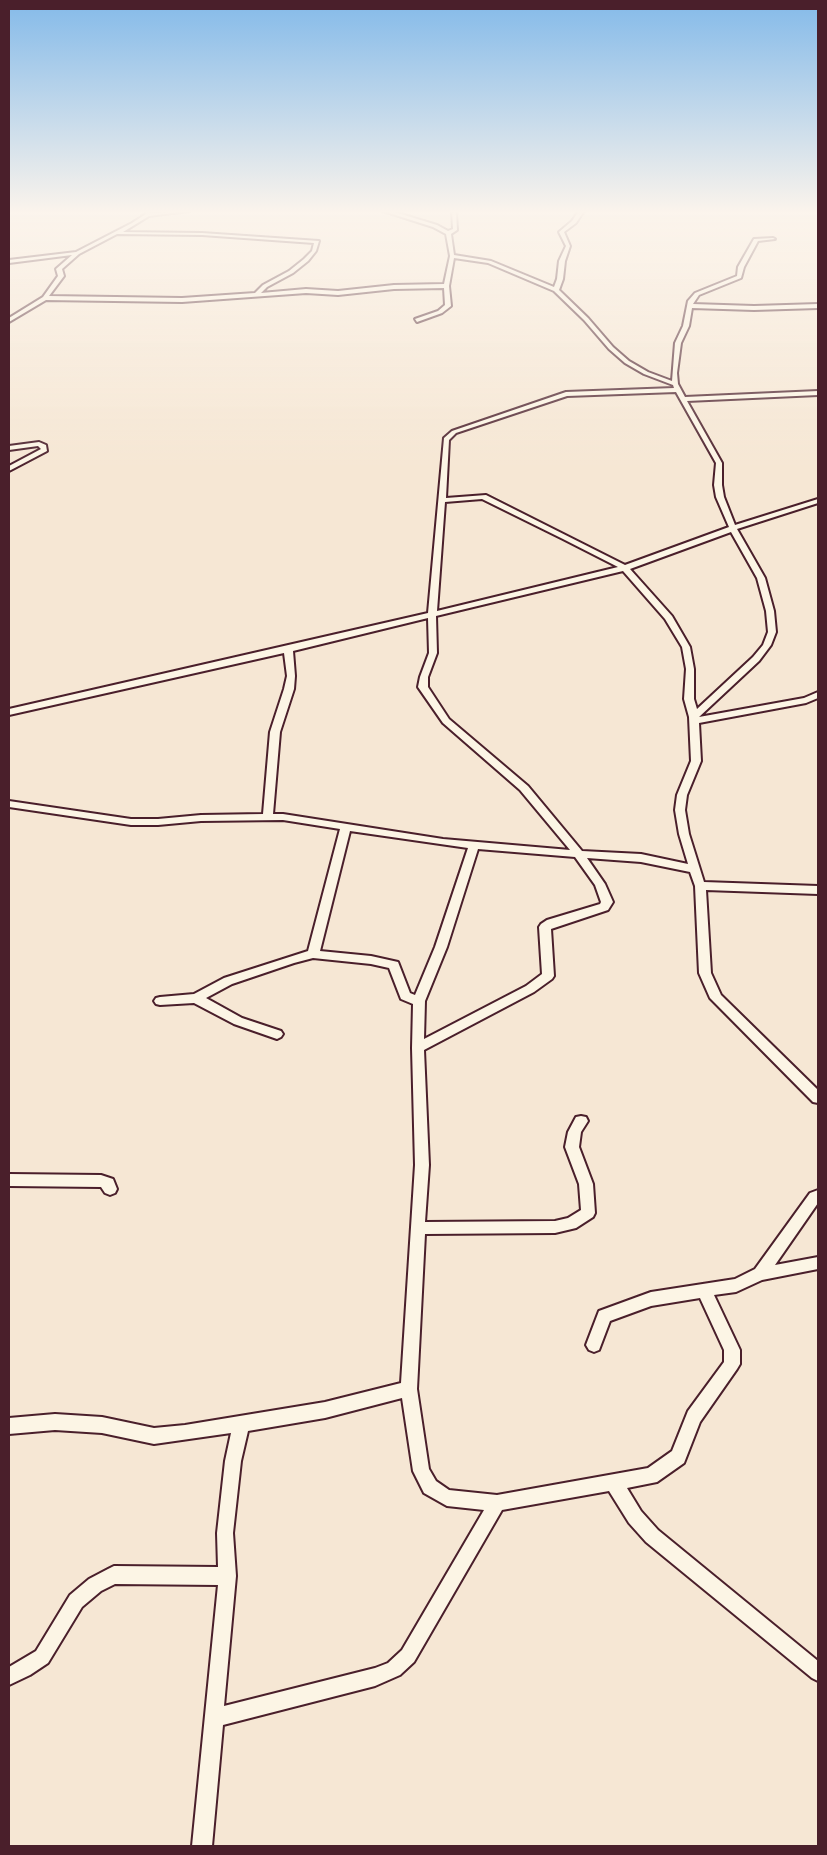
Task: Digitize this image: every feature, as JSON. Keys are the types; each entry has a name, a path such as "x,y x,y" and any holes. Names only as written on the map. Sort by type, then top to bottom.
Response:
{"street":[{"path":"9,320 44,298 182,300 218,298"},
{"path":"417,320 445,309 448,306 447,298"},
{"path":"564,298 586,319 611,348 627,362 677,387"},
{"path":"694,298 691,301 686,326 678,343 674,372 677,387 719,463 718,485 720,497 733,529 761,578 770,611 772,632 767,644 756,659 735,677 694,719"},
{"path":"690,306 754,308 818,306"},
{"path":"418,1048 530,989 548,976 545,927 551,923 604,907 607,902 600,884 578,853 524,788 479,752 446,721 423,687 424,677 428,671 433,653 432,614 446,438 454,432 566,394 677,387"},
{"path":"683,399 818,393"},
{"path":"9,448 40,444 44,446 45,450 9,469"},
{"path":"442,500 476,497 490,500 625,568 669,618 686,647 690,669 688,699 694,719 696,761 682,795 680,810 684,834 700,886 706,972 716,998 818,1098"},
{"path":"9,712 288,649 625,568 801,505 818,501"},
{"path":"801,505 818,509"},
{"path":"268,816 275,732 290,689 291,676 288,649"},
{"path":"694,719 800,702 818,695"},
{"path":"9,804 131,822 283,816 474,845 641,858 695,869"},
{"path":"313,954 346,827"},
{"path":"474,845 440,947 419,1001 418,1048 422,1164 409,1389 421,1471 430,1487 447,1498 497,1503 651,1476 678,1457 694,1417 732,1364 732,1350 704,1291"},
{"path":"700,886 818,890"},
{"path":"160,1001 196,998 228,981 292,959 313,954 371,960 394,966 405,996 419,1001"},
{"path":"196,998 238,1021 277,1034"},
{"path":"418,1228 554,1227 572,1224 588,1214 586,1184 572,1147 575,1132 581,1121"},
{"path":"9,1180 101,1181 108,1183 110,1189"},
{"path":"760,1274 818,1196"},
{"path":"594,1345 604,1316 651,1299 736,1285 760,1274 818,1263"},
{"path":"9,1426 55,1422 102,1425 154,1436 242,1425 325,1410 390,1392 409,1389"},
{"path":"202,1846 226,1576 225,1533 229,1490 233,1461 242,1425"},
{"path":"613,1482 634,1516 652,1536 818,1672"},
{"path":"214,1718 375,1677 394,1669 408,1656 497,1503"},
{"path":"9,1676 42,1657 76,1601 95,1585 114,1575 226,1576"}]}
